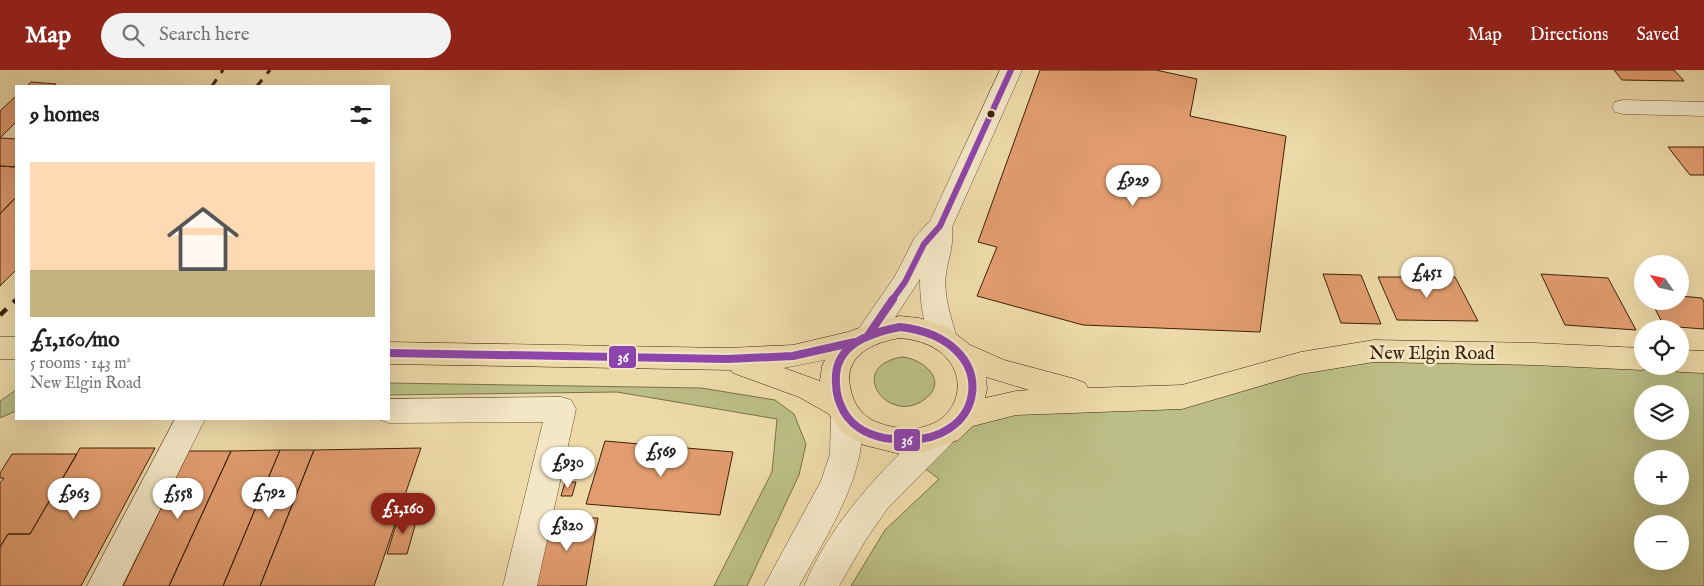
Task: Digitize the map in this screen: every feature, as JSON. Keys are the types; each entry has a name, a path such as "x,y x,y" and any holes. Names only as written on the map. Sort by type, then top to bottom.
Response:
{"main road":[{"path":"390,353 727,360 793,356 862,338 886,328 900,327 923,330 952,346 967,362 973,382 972,399 952,425 912,442 885,439 870,434 843,410 810,389 778,376 727,360"},
{"path":"843,410 835,396 834,374 844,352 862,338"},
{"name":"New Elgin Road","path":"952,346 1008,373 1108,399"},
{"path":"0,348 15,348"},
{"name":"New Elgin Road","path":"952,425 1016,403 1182,397 1301,363 1374,351 1534,354 1634,359"},
{"path":"1689,361 1704,362"}],"street":[{"path":"862,338 905,282 924,244 940,226 1011,70"},
{"path":"1623,108 1704,108"},
{"path":"940,226 939,251 933,274 933,298 952,346"},
{"path":"390,411 561,409 520,586"},
{"path":"781,586 830,495 842,466 846,440 843,410"},
{"path":"104,586 189,420"},
{"path":"821,586 836,558 875,501 901,471 952,425"}],"green space":[{"path":"1374,351 1534,354 1634,359 1634,375 1689,375 1689,364 1704,362 1704,586 851,586 885,530 939,479 885,439 956,423 1108,399"},
{"path":"902,357 925,366 934,378 935,385 932,392 925,399 911,406 898,406 887,401 878,392 874,382 876,372 885,363"},
{"path":"390,383 701,388 775,400 794,414 806,444 799,475 747,586 714,586 772,472 777,419 617,392 390,395"},
{"path":"15,391 15,411 0,418 0,401"}],"building":[{"path":"1040,70 1156,70 1197,79 1190,116 1286,136 1260,332 1083,325 977,296 997,247 978,242"},
{"path":"1614,70 1674,70 1684,81 1622,80"},
{"path":"31,82 56,84 54,85 28,85"},
{"path":"15,97 15,123 0,138 0,111"},
{"path":"0,138 15,139 15,167 0,166"},
{"path":"1668,147 1704,147 1704,175 1690,175"},
{"path":"0,166 15,167 15,198 0,214"},
{"path":"15,198 15,271 0,286 0,214"},
{"path":"1323,274 1361,275 1381,324 1341,323"},
{"path":"1541,274 1608,278 1634,326 1634,330 1565,325"},
{"path":"1378,277 1455,277 1478,321 1397,320"},
{"path":"1689,297 1702,298 1704,302 1704,329 1689,328 1689,320 1661,320 1656,310 1689,310"},
{"path":"605,441 733,452 720,515 586,504"},
{"path":"80,448 155,448 81,586 0,586 0,547 8,534 30,534"},
{"path":"421,448 374,586 260,586 314,450"},
{"path":"280,450 314,450 260,586 223,586"},
{"path":"280,450 223,586 169,586 231,451"},
{"path":"189,451 231,451 169,586 123,586"},
{"path":"12,454 77,454 30,534 8,534 0,547 0,483 4,478 0,478 0,473"},
{"path":"565,482 576,482 572,496 561,496"},
{"path":"399,515 418,515 407,554 387,554"},
{"path":"550,518 598,518 586,586 536,586"}],"railway":[{"path":"213,85 223,70"},
{"path":"258,85 270,70"},
{"path":"0,315 15,301"}],"transit line":[{"name":"36","path":"869,334 905,282 924,244 940,226 1011,70"},
{"name":"36","path":"900,327 923,331 944,339 961,353 971,374 972,393 965,413 951,429 927,439 899,440 873,435 861,429 846,415 836,389 835,374 838,362 852,344 874,333 900,327"},
{"name":"36","path":"390,353 727,359 793,356 855,342"}]}
